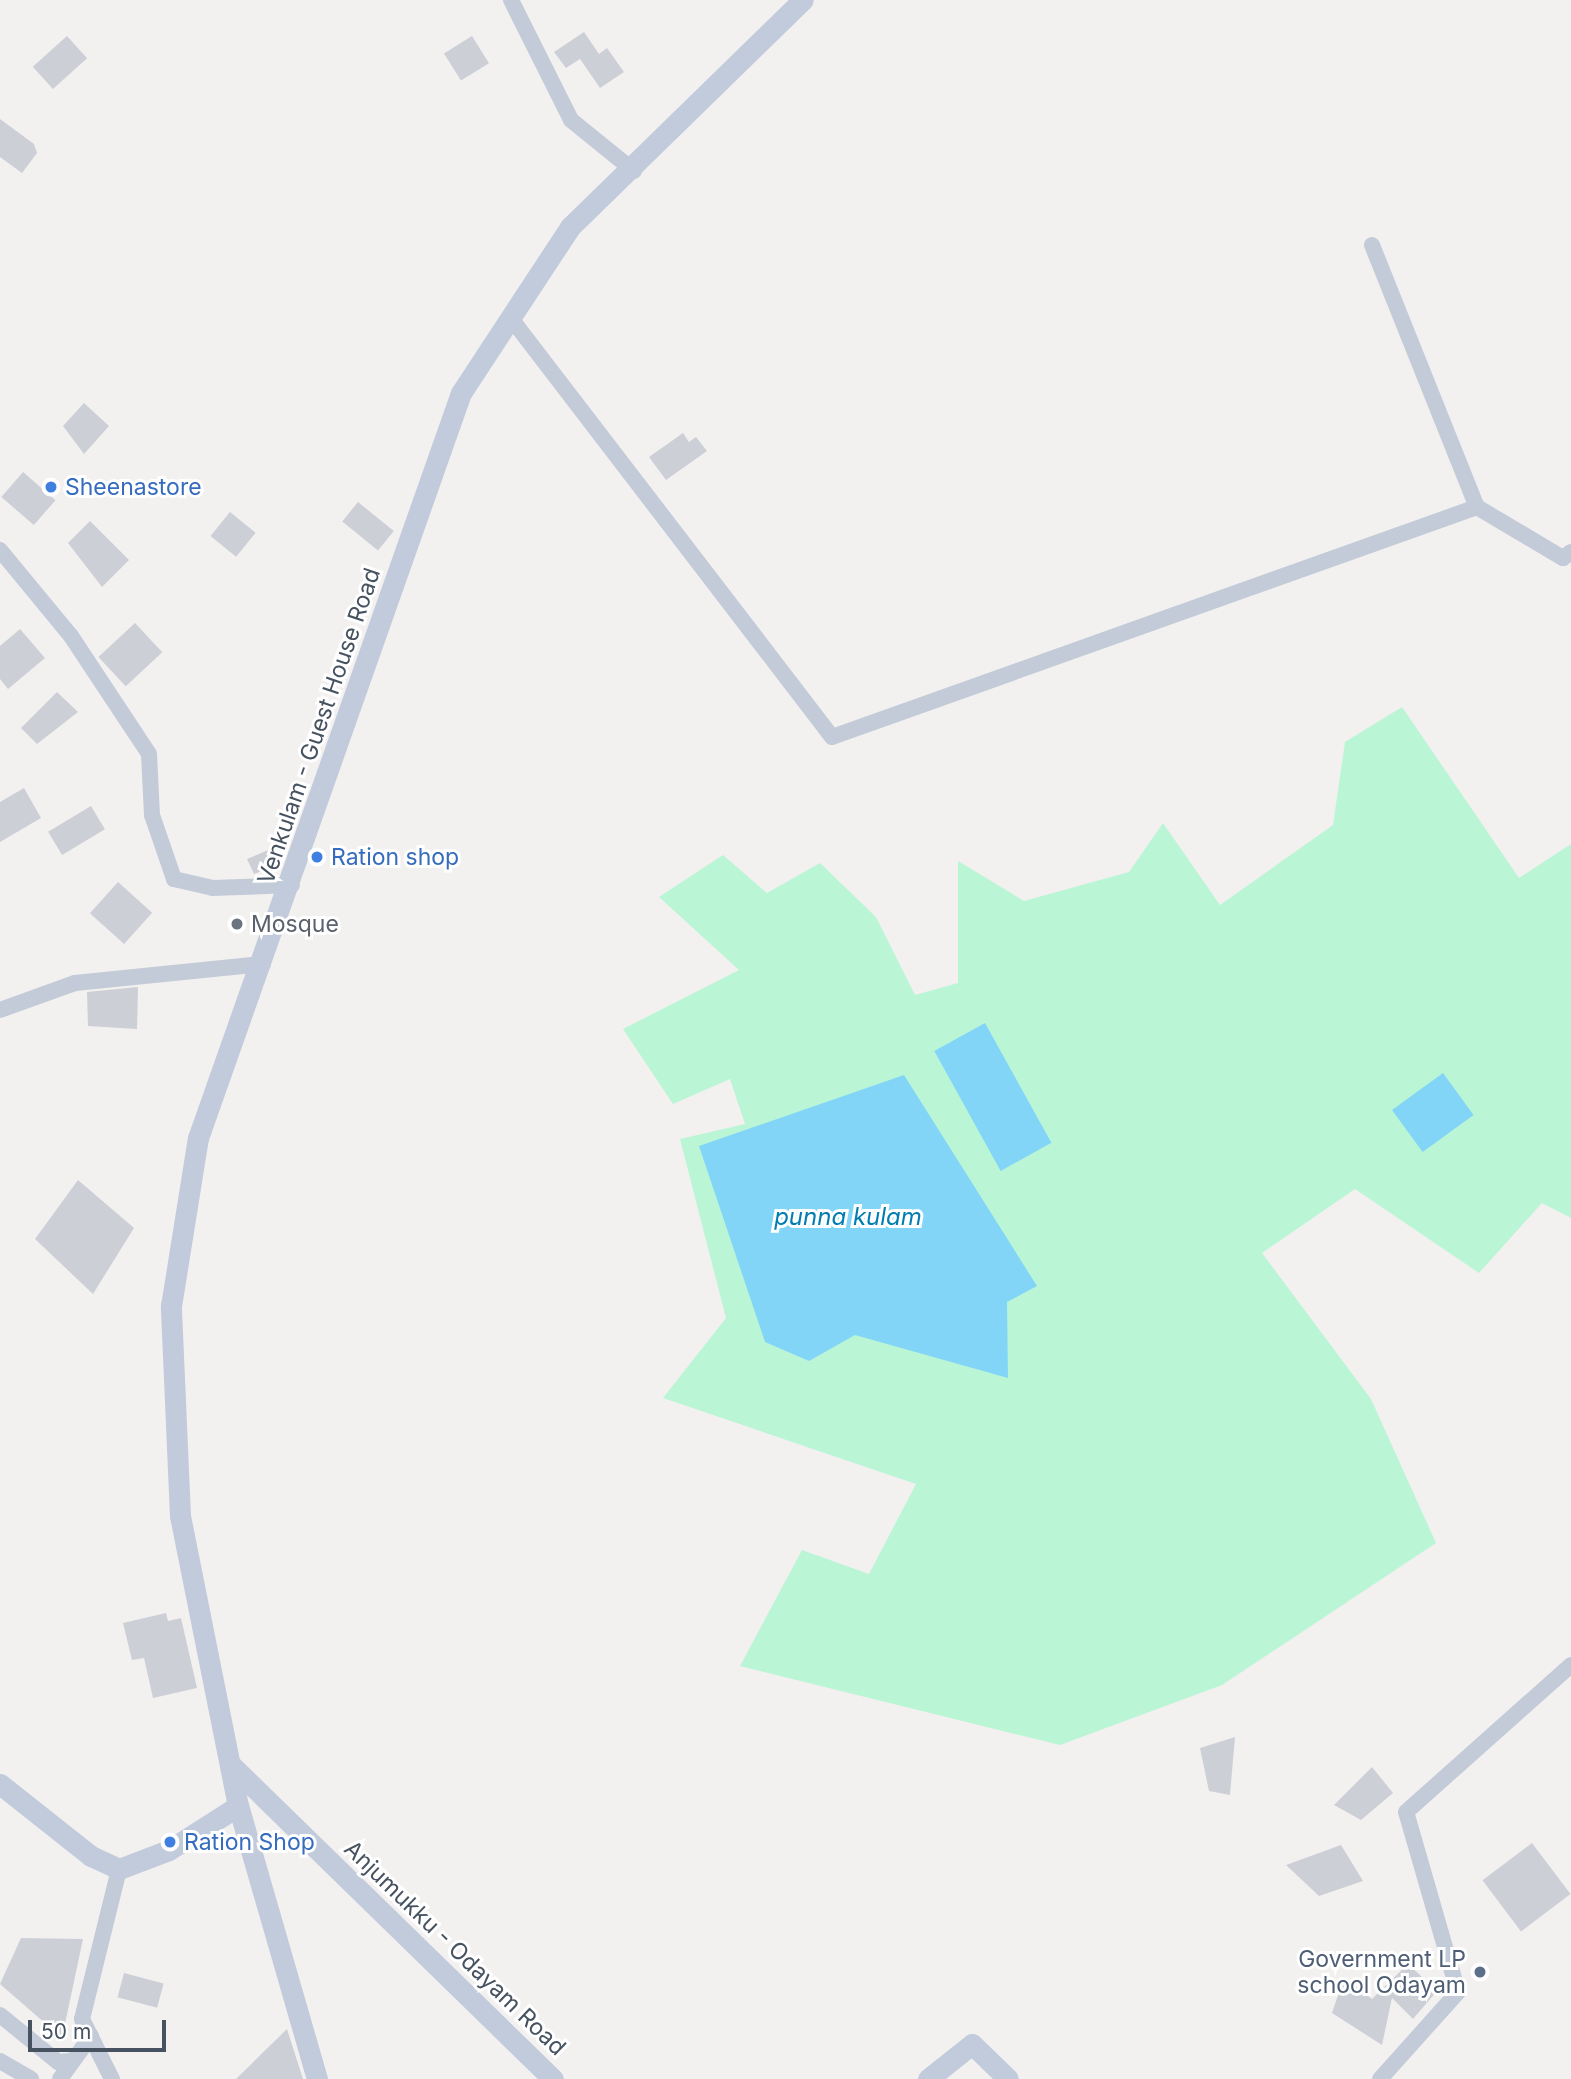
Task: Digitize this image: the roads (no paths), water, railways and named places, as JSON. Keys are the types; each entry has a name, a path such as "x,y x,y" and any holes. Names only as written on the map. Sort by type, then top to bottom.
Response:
{"main road":[{"name":"Venkulam - Guest House Road","path":"317,2079 238,1806 180,1516 171,1306 198,1138 292,885 461,393 570,227 634,172 803,0"},
{"name":"Anjumukku - Odayam Road","path":"231,1765 553,2079"},
{"path":"0,1784 91,1856 119,1870 169,1850 238,1806"},
{"path":"928,2079 972,2044 1008,2079"}],"street":[{"path":"511,0 571,120 634,172"},
{"path":"1372,245 1477,507 1563,558 1571,552"},
{"path":"510,317 832,737 1477,507"},
{"path":"0,550 71,636 149,754 152,815 174,879 212,888 292,885"},
{"path":"0,1010 75,984 263,964"},
{"path":"1380,2079 1458,1992 1406,1812 1571,1665"},
{"path":"112,2079 82,2019 119,1870"},
{"path":"0,2015 58,2062 71,2061"},
{"path":"60,2079 90,2036"},
{"path":"0,2061 31,2079"}],"water":[{"path":"985,1023 1051,1143 1001,1171 934,1051"},
{"path":"1443,1073 1474,1115 1423,1152 1392,1110"},
{"name":"punna kulam","path":"904,1075 1037,1286 1007,1302 1008,1378 855,1335 809,1361 765,1342 699,1146"}],"place":[{"name":"Sheenastore","path":"51,487"},
{"name":"Ration shop","path":"317,857"},
{"name":"Mosque","path":"237,924"},
{"name":"Ration Shop","path":"170,1842"},
{"name":"Government LP school Odayam","path":"1480,1972"}]}
